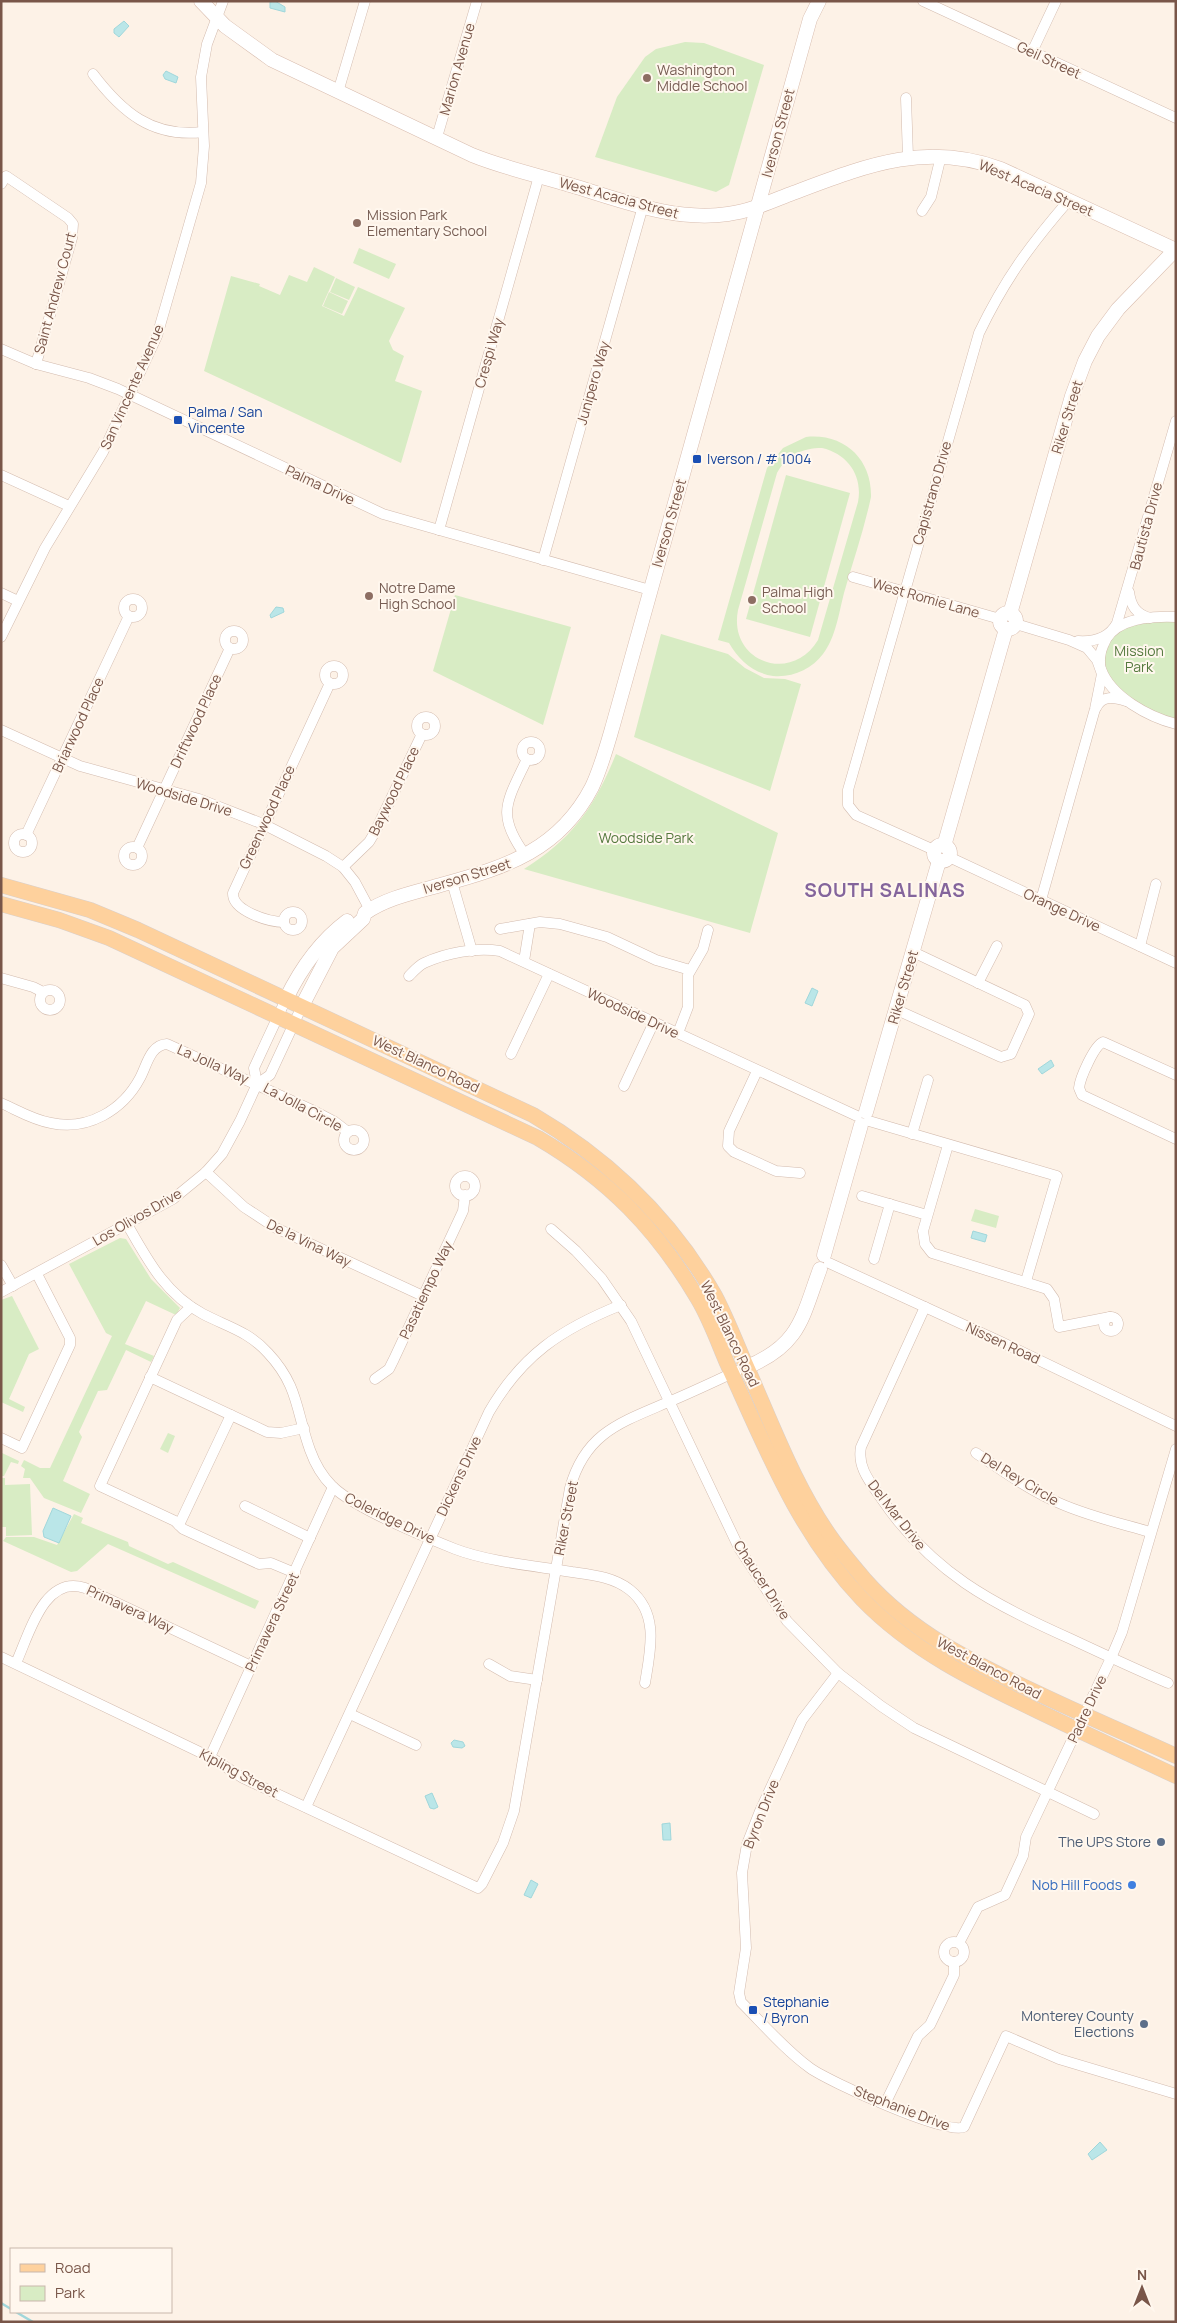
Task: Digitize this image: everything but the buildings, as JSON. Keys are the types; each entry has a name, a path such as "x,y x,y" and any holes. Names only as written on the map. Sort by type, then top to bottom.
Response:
{"main road":[{"name":"West Blanco Road","path":"1,886 90,910 138,930 533,1115 561,1131 598,1157 646,1201 688,1252 716,1298 808,1500 832,1540 866,1582 907,1620 943,1646 1084,1715 1176,1756"},
{"name":"West Blanco Road","path":"1,904 59,920 109,938 538,1138 594,1175 621,1198 659,1241 699,1300 796,1512 826,1556 862,1599 896,1629 944,1663 1002,1695 1176,1776"}],"street":[{"name":"West Acacia Street","path":"201,1 216,18 241,40 272,60 338,92 488,161 643,206 680,215 731,214 757,207 859,169 908,157 941,156 989,165 1175,249"},
{"name":"San Vincente Avenue","path":"1,637 69,506 103,452 157,336 203,169 201,77 207,44 223,1"},
{"path":"338,92 364,1"},
{"name":"Marion Avenue","path":"437,137 477,1"},
{"name":"Iverson Street","path":"286,998 302,969 320,945 350,918 401,896 489,872 526,856 562,829 574,816 591,787 613,725 810,19 819,1"},
{"name":"Geil Street","path":"923,1 1176,118"},
{"path":"1032,52 1056,1"},
{"path":"93,74 109,95 136,119 166,131 190,134 203,132"},
{"path":"906,98 908,157"},
{"path":"922,212 930,197 941,156"},
{"name":"Saint Andrew Court","path":"1,184 6,176 68,218 73,224 72,238 36,364"},
{"name":"Crespi Way","path":"440,530 539,176"},
{"name":"Capistrano Drive","path":"850,808 847,800 848,790 903,592 979,333 1018,261 1069,200"},
{"name":"Junipero Way","path":"543,560 643,206"},
{"name":"Riker Street","path":"478,1888 482,1884 503,1843 514,1811 570,1488 584,1454 611,1428 771,1356 790,1339 800,1325 824,1262 863,1119 913,952 1072,396 1085,361 1098,336 1118,309 1175,249"},
{"name":"Palma Drive","path":"1,349 36,364 90,378 130,394 383,514 650,590"},
{"name":"Bautista Drive","path":"1112,630 1120,616 1129,588 1176,421"},
{"path":"1,475 69,506"},
{"name":"West Romie Lane","path":"853,577 1070,640 1091,651 1114,688 1129,702 1150,715 1176,724"},
{"path":"1129,588 1133,607 1140,614 1150,618"},
{"path":"1,593 18,601"},
{"name":"Briarwood Place","path":"26,834 129,616"},
{"name":"West Romie Lane","path":"1070,640 1095,640 1129,622 1150,618 1176,617"},
{"path":"1040,900 1095,709 1101,683 1101,650 1112,630"},
{"name":"Driftwood Place","path":"138,848 230,648"},
{"name":"Greenwood Place","path":"284,922 268,920 238,907 233,899 233,889 330,683"},
{"path":"1095,709 1106,698 1129,702"},
{"name":"Woodside Drive","path":"1,730 62,759 100,772 219,806 263,824 326,856 343,867 355,882 368,911"},
{"name":"Baywood Place","path":"343,867 376,832 422,734"},
{"path":"526,856 512,835 506,819 506,810 510,794 527,759"},
{"name":"Orange Drive","path":"850,808 856,815 1176,963"},
{"path":"452,882 472,951"},
{"path":"1140,946 1156,884"},
{"name":"Iverson Street","path":"302,1006 332,948 363,919 368,911"},
{"path":"500,930 552,922 607,937 656,960 690,970"},
{"path":"524,960 530,924"},
{"path":"678,1034 688,1006 690,970 702,949 708,930"},
{"path":"978,983 997,946"},
{"name":"Woodside Drive","path":"409,976 422,964 472,951 500,951 524,960 549,974 863,1119 1057,1176 1026,1281"},
{"path":"896,1010 998,1056 1008,1056 1023,1029 1029,1010 1025,1005 913,952"},
{"path":"511,1054 549,974"},
{"path":"1,978 33,987 43,992"},
{"name":"Los Olivos Drive","path":"257,1084 254,1068 286,998"},
{"name":"Los Olivos Drive","path":"1,1292 172,1199 206,1172 230,1141 257,1084 270,1075 302,1006"},
{"path":"624,1086 654,1022"},
{"path":"1176,1075 1103,1042 1098,1045 1079,1085 1082,1095 1176,1138"},
{"name":"La Jolla Way","path":"1,1103 31,1117 52,1124 73,1124 93,1120 115,1108 126,1098 140,1078 154,1050 159,1045 167,1044 257,1084"},
{"path":"757,1071 729,1131 728,1146 734,1152 776,1171 800,1173"},
{"path":"912,1134 928,1080"},
{"name":"La Jolla Circle","path":"257,1084 327,1117 348,1132"},
{"path":"948,1145 923,1231 923,1240 932,1253 1026,1281 1049,1291 1054,1299 1060,1328 1110,1317"},
{"name":"De la Vina Way","path":"206,1172 244,1207 276,1228 423,1296"},
{"name":"Pasatiempo Way","path":"375,1379 389,1369 394,1359 463,1211 465,1195"},
{"path":"862,1196 927,1215"},
{"path":"874,1259 890,1204"},
{"name":"Coleridge Drive","path":"128,1224 161,1280 191,1307 239,1330 268,1353 291,1385 316,1463 333,1487 345,1497 364,1508 467,1553 613,1580 623,1585 639,1598 649,1620 652,1635 645,1683"},
{"name":"Chaucer Drive","path":"552,1228 591,1266 621,1306 645,1348 668,1402 739,1548 787,1621 838,1673 881,1706 914,1728 1094,1814"},
{"name":"Nissen Road","path":"824,1262 925,1307 1176,1426"},
{"path":"1,1265 13,1286"},
{"path":"1,1438 22,1448 70,1345 70,1338 37,1274"},
{"name":"Dickens Drive","path":"306,1807 489,1412 511,1378 536,1352 553,1339 592,1317 621,1306"},
{"path":"191,1307 177,1320 100,1486 175,1521 183,1529 259,1564 271,1563 295,1573"},
{"name":"Del Mar Drive","path":"925,1307 861,1447 860,1459 866,1475 886,1506 914,1540 942,1567 965,1584 1020,1616 1168,1683"},
{"path":"150,1377 273,1433 304,1428"},
{"path":"179,1525 231,1415"},
{"name":"Padre Drive","path":"959,1943 978,1907 1005,1895 1023,1856 1026,1837 1111,1658 1122,1632 1150,1532 1176,1450"},
{"name":"Del Rey Circle","path":"976,1453 1023,1484 1058,1503 1098,1518 1150,1532"},
{"name":"Primavera Street","path":"210,1757 333,1487"},
{"path":"245,1506 310,1538"},
{"name":"Primavera Way","path":"16,1664 47,1599 56,1590 74,1585 85,1588 252,1666"},
{"name":"Kipling Street","path":"1,1656 210,1757 243,1778 478,1888"},
{"path":"488,1664 510,1676 537,1680"},
{"name":"Byron Drive","path":"741,2002 739,1994 746,1948 742,1873 747,1844 802,1720 838,1673"},
{"path":"350,1714 416,1745"},
{"path":"950,1943 959,1943 964,1948 964,1955 960,1960 954,1962 948,1960 944,1951 950,1943"},
{"path":"885,2104 918,2036 930,2025 954,1975 954,1962"},
{"name":"Stephanie Drive","path":"741,2002 811,2069 885,2104 937,2125 961,2129 964,2127 1006,2036 1060,2059 1176,2094"}],"green space":[{"path":"685,42 704,43 764,65 729,185 716,192 595,157 617,97 645,57 656,49"},
{"path":"359,248 396,264 389,279 353,263"},
{"path":"314,267 335,277 322,306 344,316 358,287 405,308 389,341 393,350 404,356 395,381 422,391 401,463 204,371 231,276 260,284 259,286 280,295 289,275 307,282"},
{"path":"336,278 355,287 349,300 330,292"},
{"path":"329,292 348,301 342,314 323,306"},
{"path":"806,437 832,439 844,444 861,460 867,471 871,497 831,640 823,654 807,668 787,676 773,676 753,669 737,655 729,643 718,640 767,468 783,448","holes":["822,448 839,455 852,468 856,475 859,492 858,502 818,640 806,654 793,661 778,664 764,661 752,654 742,643 737,628 738,610 777,473 790,457 802,451"]},
{"path":"786,475 850,493 810,637 746,619"},
{"path":"455,595 571,627 543,725 433,671"},
{"name":"Mission Park","path":"1176,617 1176,724 1163,721 1114,688 1100,660 1112,630"},
{"path":"661,634 728,654 745,668 764,678 785,679 801,684 770,791 634,737"},
{"name":"Woodside Park","path":"616,754 778,833 750,933 524,869 556,846 580,820 599,790"},
{"path":"975,1209 999,1216 996,1228 971,1221"},
{"path":"120,1238 126,1239 151,1279 180,1308 176,1315 146,1301 125,1344 154,1356 151,1362 126,1350 107,1390 98,1391 79,1432 82,1437 63,1481 90,1494 81,1513 44,1498 30,1478 23,1478 25,1469 21,1466 24,1460 40,1468 50,1468 112,1336 106,1333 69,1264"},
{"path":"12,1296 39,1349 29,1354 9,1399 25,1407 23,1412 1,1402 1,1300"},
{"path":"168,1433 175,1436 168,1453 160,1449"},
{"path":"2,1453 19,1461 18,1464 11,1462 4,1476 1,1476"},
{"path":"1,1478 5,1478 5,1485 30,1484 32,1535 6,1536 6,1527 1,1527"},
{"path":"74,1514 83,1518 81,1523 128,1542 129,1546 168,1564 173,1562 259,1601 255,1609 108,1544 77,1571 71,1572 3,1541 6,1537 34,1537 57,1545"}],"water":[{"path":"275,1 285,7 285,12 270,8 270,2"},
{"path":"124,21 129,26 119,37 114,33 114,29"},
{"path":"166,71 178,77 176,83 165,79 163,75"},
{"path":"276,607 283,608 284,612 271,618 270,615"},
{"path":"812,988 818,991 812,1006 805,1003"},
{"path":"1051,1060 1054,1066 1042,1074 1038,1069"},
{"path":"973,1231 987,1235 985,1242 971,1238"},
{"path":"53,1508 71,1516 59,1543 44,1537 43,1531"},
{"path":"454,1740 463,1742 465,1746 462,1748 453,1747 451,1743"},
{"path":"432,1793 438,1807 434,1809 430,1808 425,1796"},
{"path":"670,1823 671,1840 663,1840 662,1824"},
{"path":"531,1880 538,1884 531,1898 524,1895"},
{"path":"1100,2142 1107,2150 1092,2160 1088,2154"}],"waterway":[{"path":"1,2303 10,2308"},
{"path":"18,2313 33,2322"}],"place":[{"name":"Washington Middle School","path":"647,78"},
{"name":"Mission Park Elementary School","path":"357,223"},
{"name":"Palma / San Vincente","path":"178,420"},
{"name":"Iverson / # 1004","path":"697,459"},
{"name":"Notre Dame High School","path":"369,596"},
{"name":"Palma High School","path":"752,600"},
{"name":"The UPS Store","path":"1161,1842"},
{"name":"Nob Hill Foods","path":"1132,1885"},
{"name":"Stephanie / Byron","path":"753,2010"},
{"name":"Monterey County Elections","path":"1144,2024"}],"district":[{"name":"SOUTH SALINAS","path":"885,890"}]}
